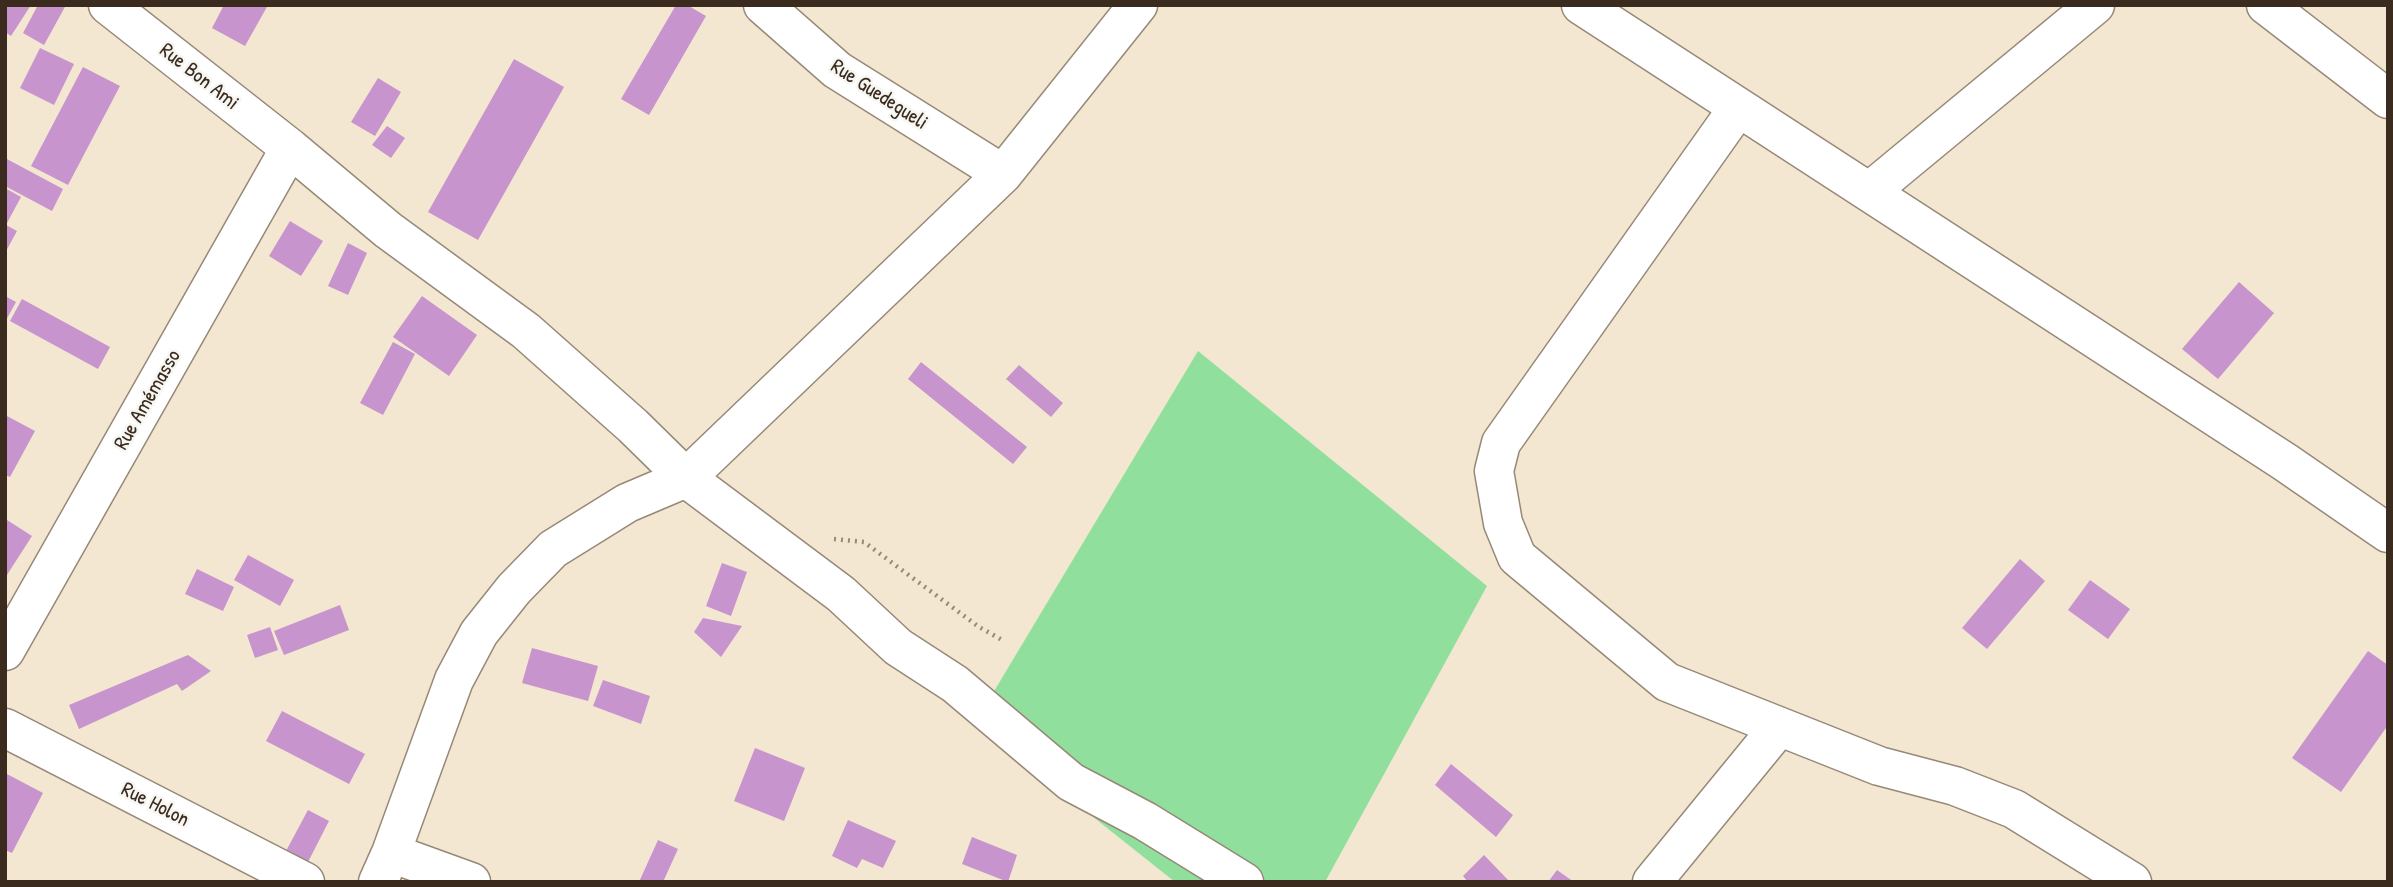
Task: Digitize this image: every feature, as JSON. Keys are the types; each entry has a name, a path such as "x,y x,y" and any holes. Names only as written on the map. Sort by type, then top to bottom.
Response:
{"street":[{"name":"Rue Bon Ami","path":"108,5 290,148 388,230 526,331 633,426 686,478 841,594 898,647 955,684 1071,782 1145,821 1244,882"},
{"name":"Rue Guedegueli","path":"763,5 837,70 1003,174"},
{"path":"471,882 384,867 454,680 479,633 514,589 553,549 627,503 686,478 1003,174 1138,5"},
{"path":"1581,5 2285,462 2388,533"},
{"path":"1869,192 2095,5"},
{"path":"2266,5 2388,99"},
{"path":"1738,107 1501,443 1493,471 1503,523 1517,557 1667,682 1879,766 1955,786 2014,809 2132,882"},
{"name":"Rue Amémasso","path":"5,651 290,148"},
{"path":"1652,882 1779,727"},
{"name":"Rue Holon","path":"5,728 305,882"}],"path":[{"path":"830,538 864,542 970,620 1004,641"}],"green space":[{"path":"1198,351 1487,586 1325,882 1175,882 975,723"}],"building":[{"path":"5,5 31,5 11,36 5,32"},
{"path":"38,5 66,5 44,45 23,33"},
{"path":"224,5 268,5 245,46 212,28"},
{"path":"676,5 687,5 706,16 649,115 621,99"},
{"path":"40,48 74,64 54,105 20,88"},
{"path":"514,59 564,87 478,240 428,212"},
{"path":"83,67 120,86 68,185 31,166"},
{"path":"378,78 401,92 375,136 351,122"},
{"path":"387,126 405,138 391,158 372,145"},
{"path":"5,158 63,189 52,211 5,186"},
{"path":"5,188 21,197 6,225 17,231 5,253"},
{"path":"290,221 323,241 301,276 269,256"},
{"path":"348,243 367,253 348,295 328,286"},
{"path":"2239,282 2274,313 2218,379 2182,349"},
{"path":"5,296 16,302 5,322"},
{"path":"422,296 477,335 449,376 393,337"},
{"path":"22,299 110,347 98,369 10,321"},
{"path":"393,342 415,354 383,415 360,403"},
{"path":"921,362 1027,447 1013,464 908,379"},
{"path":"1019,365 1063,403 1051,417 1006,379"},
{"path":"5,415 35,431 10,477 5,475"},
{"path":"7,520 32,536 5,578 5,523"},
{"path":"248,555 294,580 280,606 234,580"},
{"path":"2020,559 2045,581 1987,649 1962,628"},
{"path":"722,563 747,572 731,616 706,606"},
{"path":"197,569 234,587 223,611 185,594"},
{"path":"2090,580 2130,609 2108,639 2068,610"},
{"path":"340,605 349,630 284,655 274,631"},
{"path":"703,618 742,626 721,657 694,632"},
{"path":"270,627 278,650 255,658 247,635"},
{"path":"532,648 598,666 588,701 522,683"},
{"path":"2368,651 2388,665 2388,725 2341,792 2292,758"},
{"path":"188,655 211,671 182,691 177,684 79,729 69,705"},
{"path":"603,680 650,696 641,724 593,706"},
{"path":"282,711 365,754 349,784 266,741"},
{"path":"755,748 805,768 784,821 734,801"},
{"path":"1451,764 1513,815 1496,837 1435,785"},
{"path":"5,773 43,793 12,853 5,850"},
{"path":"308,810 329,821 308,862 286,851"},
{"path":"848,820 896,841 883,868 862,859 857,868 832,856"},
{"path":"972,837 1017,855 1008,882 962,864"},
{"path":"658,840 678,849 663,882 639,882"},
{"path":"1484,855 1510,882 1468,882 1463,876"},
{"path":"1557,870 1574,882 1548,882"}]}
